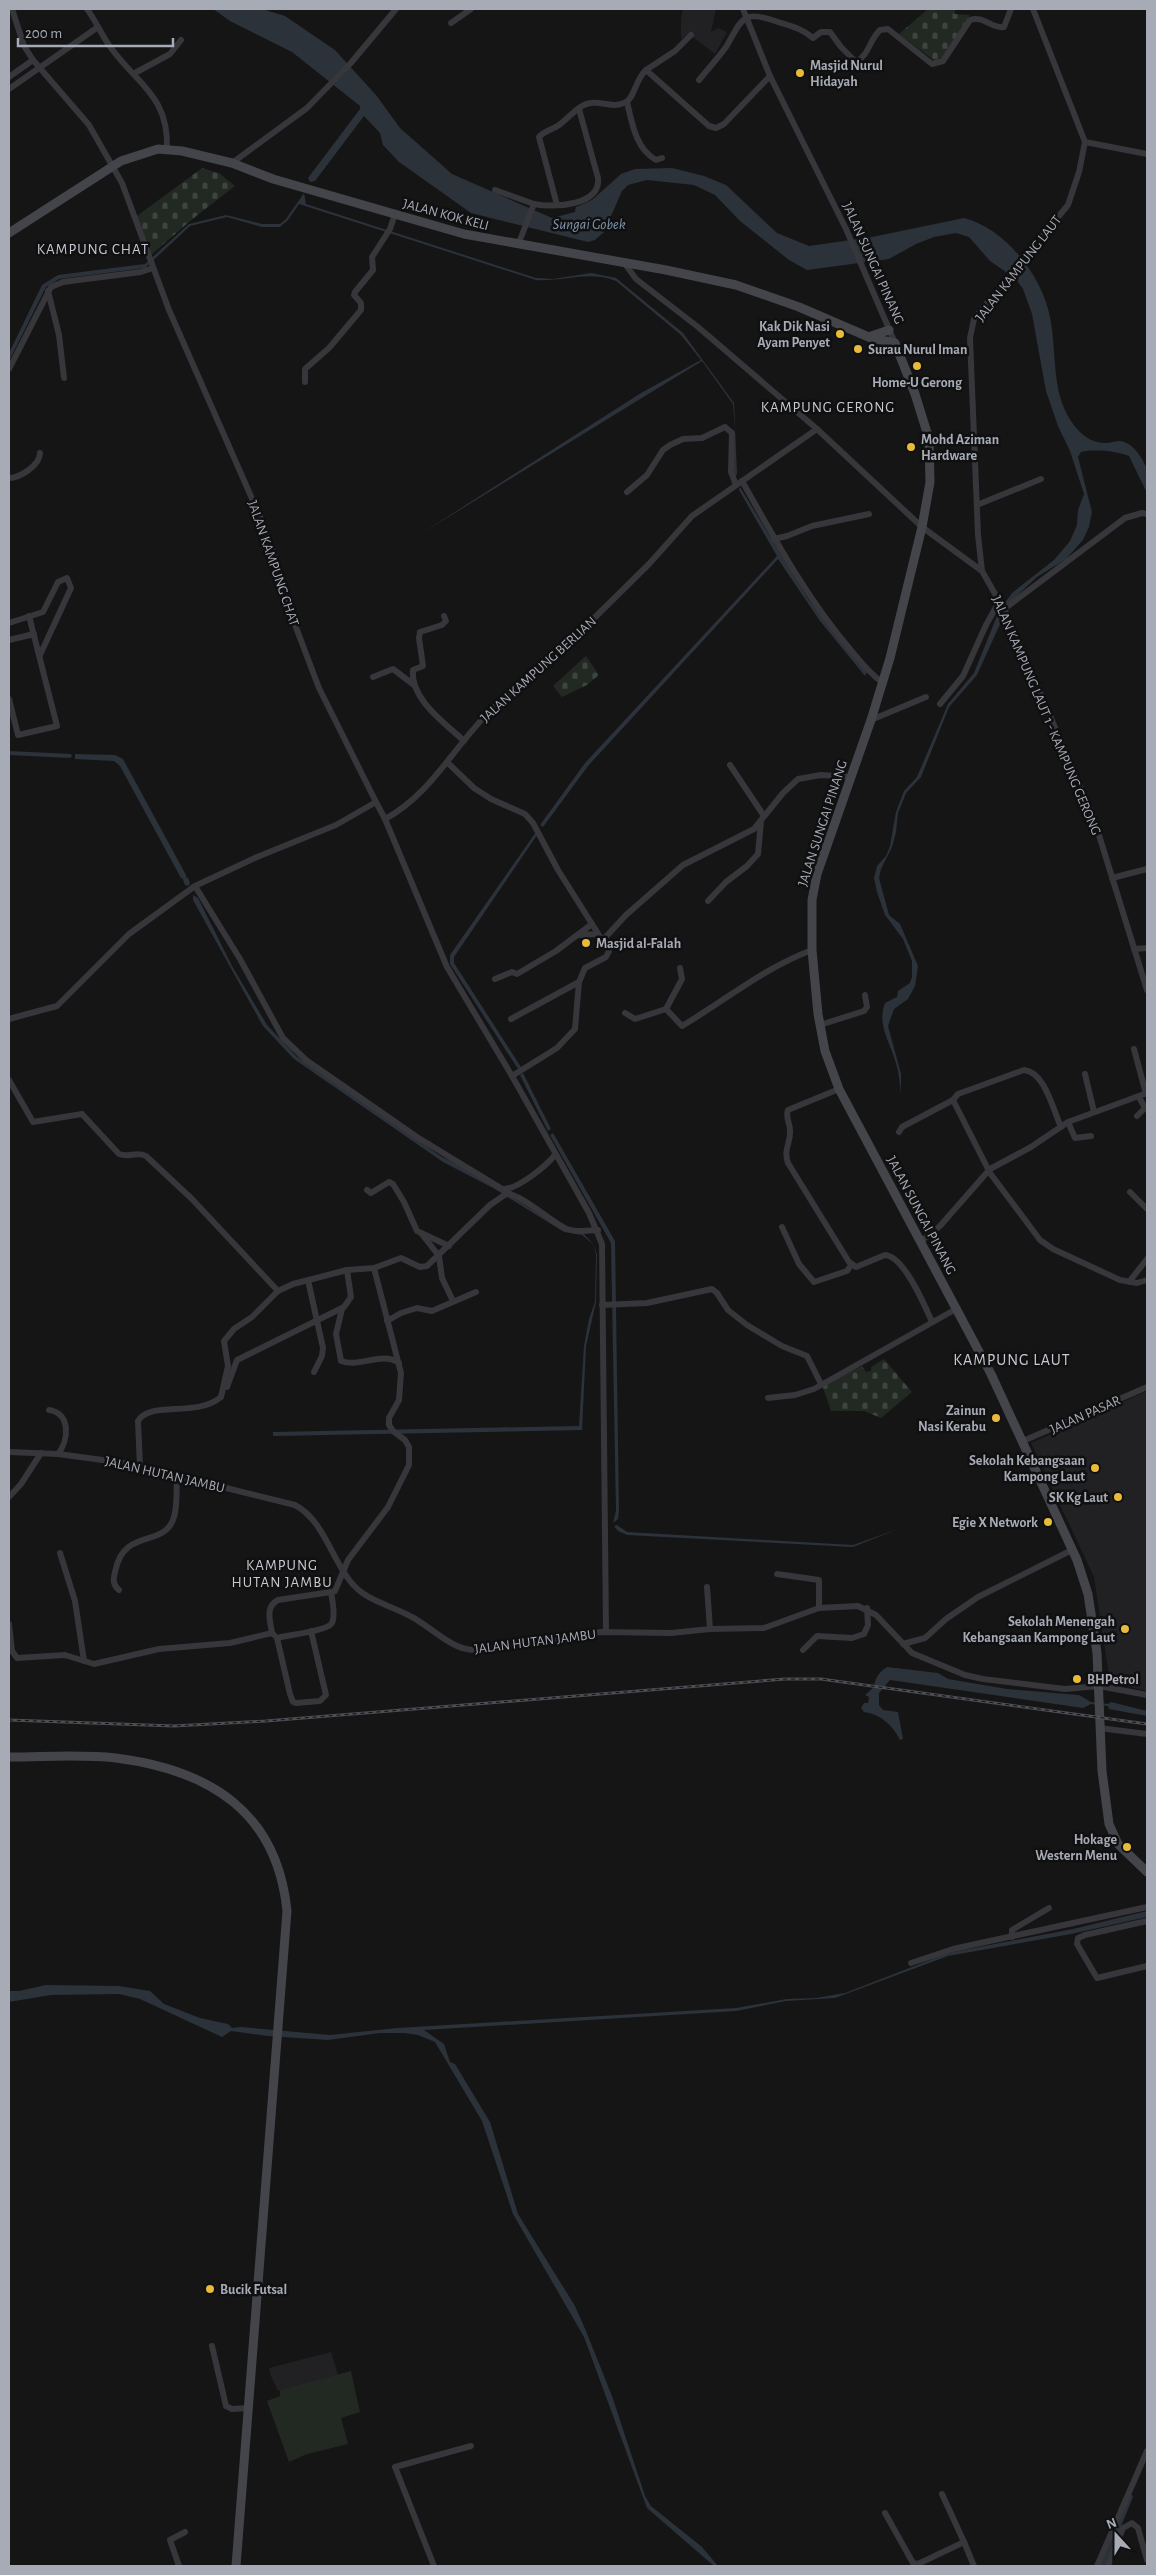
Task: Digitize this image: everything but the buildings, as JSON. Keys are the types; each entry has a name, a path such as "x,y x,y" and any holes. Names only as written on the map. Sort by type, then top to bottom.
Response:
{"street":[{"path":"12,9 24,46 36,65 89,125 111,167"},
{"path":"87,9 110,47 126,67 135,73 147,87 162,114 168,134 167,149"},
{"path":"232,163 293,120 326,90 396,9"},
{"path":"452,23 471,9"},
{"name":"JALAN SUNGAI PINANG","path":"743,9 770,76 846,229 915,394 929,439 930,482 922,527 871,720 817,874 812,900 812,950 820,1025 830,1066 839,1089 956,1309 1023,1441 1072,1550 1088,1594 1097,1653 1104,1795 1110,1824 1118,1844 1147,1872"},
{"path":"699,80 725,47 736,27 746,18 762,16 800,29 813,38 821,32 830,32 856,62 869,48 876,33 883,28 888,29 932,64 937,64 943,61 970,20 978,18 1000,28 1004,27 1011,9"},
{"path":"1033,9 1085,142 1147,154"},
{"path":"9,89 36,65 97,24"},
{"path":"557,205 538,139 540,135 559,125 590,103 611,105 626,102 633,92 638,78 646,70 675,51 691,35"},
{"path":"135,73 170,54 182,40"},
{"path":"9,77 36,65"},
{"path":"646,70 709,126 716,128 724,124 770,76"},
{"path":"626,102 636,136 652,157 656,160 662,158"},
{"path":"495,190 533,206 557,205 588,198 598,186 598,178 579,109"},
{"name":"JALAN KAMPUNG LAUT","path":"982,571 976,505 970,338 974,319 1068,205 1079,172 1085,142"},
{"name":"JALAN KOK KELI","path":"9,233 111,167 143,152 167,149 232,163 274,178 464,234 519,242 625,264 690,275 759,292 868,337 894,343"},
{"name":"JALAN KAMPUNG CHAT","path":"111,167 122,183 147,255 169,310 261,518 274,554 286,601 319,688 376,802"},
{"path":"519,242 533,206"},
{"path":"305,382 305,369 329,348 360,310 361,302 354,295 370,277 373,270 372,257 388,232 395,214"},
{"name":"JALAN KAMPUNG LAUT 1 - KAMPUNG GERONG","path":"625,264 629,271 656,295 698,326 818,429 922,527 982,571 1002,605 1094,819 1147,990"},
{"path":"9,369 48,291 63,282 141,272 152,267"},
{"path":"48,291 59,335 64,378"},
{"path":"868,337 878,336 889,330"},
{"path":"868,337 899,355"},
{"path":"627,492 647,475 663,450 670,445 683,439 705,437 723,427 727,427 732,433 731,472 736,486"},
{"name":"JALAN KAMPUNG BERLIAN","path":"385,819 414,800 448,763 489,712 575,637 649,564 692,516 818,429"},
{"path":"9,478 24,473 39,459 40,453"},
{"path":"976,505 1041,479"},
{"path":"742,481 774,538 815,604 873,676 882,682"},
{"path":"940,704 963,676 986,625 1002,605 1125,518 1142,513 1147,514"},
{"path":"774,538 787,536 812,526 868,514"},
{"path":"9,623 43,612 58,582 67,578 71,588 40,655"},
{"path":"9,699 18,735 57,726 30,616"},
{"path":"414,685 413,670 423,666 418,638 420,632 442,625 446,621 444,616"},
{"path":"9,640 34,634"},
{"path":"374,677 392,669 414,685 433,711 464,741"},
{"path":"871,720 926,697"},
{"path":"448,763 474,788 490,799 525,814 540,834 558,870 610,951 606,957 585,968 579,982 575,1028 557,1048 512,1076"},
{"path":"708,901 726,882 748,866 758,854 763,819 730,765"},
{"path":"602,941 626,915 683,865 695,857 744,835 763,819 782,793 798,779 821,774 851,777"},
{"path":"9,1018 57,1006 129,934 195,886 257,857 336,825 376,802 385,819 447,967 512,1076 598,1230 603,1251 606,1632"},
{"path":"1112,878 1147,869"},
{"path":"195,886 240,959 283,1038 306,1060 429,1145 563,1227 581,1231 598,1230"},
{"path":"495,979 512,972 517,974 556,951 592,924"},
{"path":"577,935 598,934"},
{"path":"1134,949 1147,948"},
{"path":"666,1009 682,1026 724,1001 777,964 812,950"},
{"path":"625,1013 636,1019 666,1009 682,979 680,968"},
{"path":"511,1019 579,982"},
{"path":"820,1025 862,1012 867,1006 865,995"},
{"path":"920,1242 940,1226 990,1169 1031,1147 1068,1122 1147,1094 1134,1049"},
{"path":"899,1132 902,1127 953,1100 958,1094 976,1086 1028,1070 1041,1080 1061,1127"},
{"path":"1084,1074 1094,1112"},
{"path":"9,1080 33,1122 82,1114 119,1154 125,1156 139,1153 146,1156 192,1199 278,1291"},
{"path":"839,1089 788,1110 786,1116 790,1131 785,1151 792,1173 852,1264 859,1266 885,1255 893,1258 908,1274 932,1322"},
{"path":"1137,1116 1145,1108 1139,1097"},
{"path":"953,1100 990,1169 990,1173 1040,1240 1053,1250 1129,1282 1137,1283 1147,1280"},
{"path":"1068,1122 1075,1138 1091,1136"},
{"path":"221,1396 228,1366 224,1341 234,1329 252,1317 278,1291 308,1280 347,1270 374,1268 401,1258 423,1267 439,1256 466,1227 514,1186 536,1172 555,1155"},
{"path":"367,1190 371,1193 389,1182 393,1184 416,1228 439,1256 442,1278 453,1301"},
{"path":"1130,1192 1147,1209"},
{"path":"782,1227 801,1268 814,1282 847,1271 852,1264"},
{"path":"422,1233 449,1246"},
{"path":"1129,1282 1147,1259"},
{"path":"311,1631 326,1695 320,1701 296,1704 293,1702 274,1636 269,1608 271,1604 278,1600 335,1591 355,1549 388,1507 409,1465 409,1447 405,1440 391,1428 389,1418 397,1406 402,1388 399,1363 374,1268"},
{"path":"347,1270 351,1297 342,1309 336,1334 341,1360 353,1363 385,1358 393,1359 399,1363"},
{"path":"308,1280 318,1320 322,1356 314,1372"},
{"path":"602,1305 647,1304 712,1289 718,1293 728,1310 747,1326 782,1346 807,1356 820,1384"},
{"path":"387,1321 416,1308 430,1312 476,1292"},
{"path":"140,1467 138,1421 141,1416 155,1410 207,1406 221,1396 231,1379 238,1360 342,1309"},
{"path":"768,1398 795,1395 820,1384 880,1353 956,1309"},
{"name":"JALAN PASAR","path":"1023,1441 1147,1387"},
{"path":"49,1410 58,1414 66,1428 66,1442 58,1454"},
{"name":"JALAN HUTAN JAMBU","path":"9,1452 58,1454 140,1467 177,1478 274,1500 304,1510 316,1523 343,1572 360,1592 412,1617 455,1646 468,1650 482,1650 606,1632 671,1633 710,1629 764,1628 819,1608 858,1606 866,1608"},
{"path":"9,1497 22,1484 41,1453"},
{"path":"119,1590 115,1585 114,1576 118,1560 124,1550 166,1530 172,1523 177,1478"},
{"path":"903,1644 925,1638 946,1619 978,1597 1072,1550"},
{"path":"60,1553 75,1601 84,1661"},
{"path":"777,1574 819,1580 819,1608"},
{"path":"707,1587 710,1629"},
{"path":"9,1624 12,1651 17,1658 65,1655 84,1661 101,1663 159,1650 311,1631 331,1626 333,1621 331,1592"},
{"path":"866,1608 876,1615 903,1644 921,1657 955,1672 983,1680 1147,1695"},
{"path":"803,1650 817,1636 852,1638 864,1634 868,1625 866,1608"},
{"path":"1099,1724 1147,1734"},
{"path":"9,1757 90,1757 136,1762 193,1778 212,1786 237,1806 253,1822 271,1848 279,1864 287,1911 236,2566"},
{"path":"911,1963 953,1949 1147,1907"},
{"path":"1012,1937 1012,1930 1049,1908"},
{"path":"1147,1921 1085,1935 1078,1938 1076,1944 1097,1978 1147,1966"},
{"path":"212,2346 226,2406 232,2409 249,2408"},
{"path":"434,2566 395,2467 471,2446"},
{"path":"1097,2566 1147,2451"},
{"path":"942,2494 974,2566"},
{"path":"885,2514 913,2564 918,2564 964,2542"},
{"path":"1108,2566 1123,2528 1132,2523 1138,2528 1147,2560"},
{"path":"179,2566 170,2540 184,2532"}],"shaded area":[{"path":"683,9 716,9 711,32 718,28 727,32 715,54 689,34 681,39"},
{"name":"Sekolah Kebangsaan Kampong Laut","path":"1147,1391 1147,1691 1110,1682 1094,1577 1031,1443"},
{"path":"331,2352 338,2375 278,2391 269,2368"}],"green space":[{"path":"928,9 956,9 954,14 970,15 944,56 935,61 899,34"},
{"path":"202,168 219,173 235,186 190,221 151,255 137,216"},
{"path":"586,656 599,675 587,685 562,697 553,686"},
{"path":"884,1359 912,1392 881,1418 864,1411 831,1411 822,1385 862,1366 866,1372 871,1371 871,1367"},
{"path":"351,2371 360,2412 341,2418 348,2444 307,2454 289,2462 267,2401 280,2396 280,2390"}],"water":[{"name":"Sungai Gobek","path":"213,9 262,9 285,16 335,50 376,95 400,128 452,174 552,218 575,212 576,207 592,200 621,174 635,169 672,168 704,176 726,185 777,233 809,246 872,237 964,218 994,232 1008,243 1030,271 1046,301 1052,330 1057,384 1060,397 1071,421 1078,430 1094,441 1105,443 1118,441 1129,444 1142,459 1147,470 1147,493 1129,456 1105,451 1081,452 1078,457 1092,512 1089,527 1083,540 1066,559 1037,577 1010,602 977,675 949,707 921,777 906,793 898,813 892,847 881,869 879,878 889,915 900,924 918,966 915,986 908,999 894,1009 888,1026 901,1074 901,1095 896,1064 882,1018 885,1003 897,997 898,991 910,983 912,961 903,939 885,915 874,878 877,866 886,856 890,846 896,812 904,791 917,777 948,704 974,673 999,611 1012,593 1054,560 1070,541 1077,525 1078,510 1084,494 1070,451 1058,426 1046,391 1032,314 1023,289 1016,279 990,261 969,237 956,233 934,237 916,244 889,259 807,270 789,260 740,221 715,195 694,185 647,180 628,185 622,191 604,232 595,240 588,242 471,213 399,162 383,145 380,133 364,116 315,181 310,182 308,178 360,109 360,106 292,52 230,21"},
{"name":"Sungai Gobek","path":"304,193 306,204 536,278 553,279 591,273 616,278 683,333 734,403 737,474 735,477 733,475 735,429 733,404 702,361 419,535 641,393 701,360 681,335 616,281 596,276 546,280 536,280 299,204 288,220 280,227 262,227 227,217 190,226 145,268 59,279 46,287 9,361 9,353 42,285 58,275 145,264 189,224 226,215 262,224 280,224 286,219"},
{"path":"740,487 808,599 867,672 865,676 820,621 778,559 588,766 543,827 540,825 585,763 777,556 739,490"},
{"path":"9,751 71,754 72,756 70,758 9,755"},
{"path":"75,754 115,755 123,759 186,875 186,880 181,878 120,766 114,761 75,759"},
{"path":"536,832 537,835 454,957 454,963 521,1067 518,1069 450,964 450,955"},
{"path":"193,895 198,898 232,966 267,1025 296,1056 442,1157 470,1170 548,1220 583,1233 594,1245 582,1235 564,1232 493,1188 443,1162 294,1059 263,1026 193,900"},
{"path":"523,1073 551,1129 548,1131 520,1075"},
{"path":"553,1133 615,1241 619,1511 618,1519 613,1523 616,1511 611,1243 550,1135"},
{"path":"594,1245 597,1255 596,1302 586,1346 582,1430 273,1436 273,1432 579,1426 584,1346 589,1319 595,1302 596,1255"},
{"path":"617,1525 627,1532 853,1545 898,1529 853,1547 627,1535 618,1531 614,1526"},
{"path":"887,1667 938,1673 948,1679 1007,1689 1079,1695 1091,1702 1108,1704 1111,1702 1147,1711 1147,1716 1109,1709 1108,1706 1091,1704 1083,1708 890,1680 879,1693 879,1705 883,1710 898,1712 903,1739 900,1740 886,1722 876,1715 864,1712 861,1708 864,1703 868,1703 869,1697 865,1695 874,1687 878,1676"},
{"path":"1147,1911 1147,1917 1071,1934 948,1956 835,1998 786,2001 736,2011 424,2030 444,2044 450,2062 455,2064 490,2122 518,2214 575,2306 612,2396 645,2496 651,2506 702,2547 718,2566 714,2566 647,2508 584,2337 513,2214 482,2121 435,2042 418,2035 404,2033 380,2033 328,2040 268,2036 231,2031 222,2037 140,1999 119,1994 51,1995 9,2002 9,1991 19,1991 46,1985 119,1986 150,1991 164,2004 200,2018 228,2024 232,2028 241,2027 330,2035 397,2028 736,2008 787,1999 816,1998 845,1993 948,1953 1073,1929"}],"waterway":[{"path":"1102,2566 1130,2497"}],"railway":[{"path":"9,1720 174,1726 266,1721 785,1679 821,1679 1147,1724"}],"place":[{"name":"Masjid Nurul Hidayah","path":"800,73"},
{"name":"Kak Dik Nasi Ayam Penyet","path":"840,334"},
{"name":"Surau Nurul Iman","path":"858,349"},
{"name":"Home-U Gerong","path":"917,366"},
{"name":"Mohd Aziman Hardware","path":"911,447"},
{"name":"Masjid al-Falah","path":"586,943"},
{"name":"Zainun Nasi Kerabu","path":"996,1418"},
{"name":"Sekolah Kebangsaan Kampong Laut","path":"1095,1468"},
{"name":"SK Kg Laut","path":"1118,1497"},
{"name":"Egie X Network","path":"1048,1522"},
{"name":"Sekolah Menengah Kebangsaan Kampong Laut","path":"1125,1629"},
{"name":"BHPetrol","path":"1077,1679"},
{"name":"Hokage Western Menu","path":"1127,1847"},
{"name":"Bucik Futsal","path":"210,2289"}],"district":[{"name":"KAMPUNG CHAT","path":"93,249"},
{"name":"KAMPUNG GERONG","path":"828,407"},
{"name":"KAMPUNG LAUT","path":"1012,1359"},
{"name":"KAMPUNG HUTAN JAMBU","path":"282,1574"}]}
